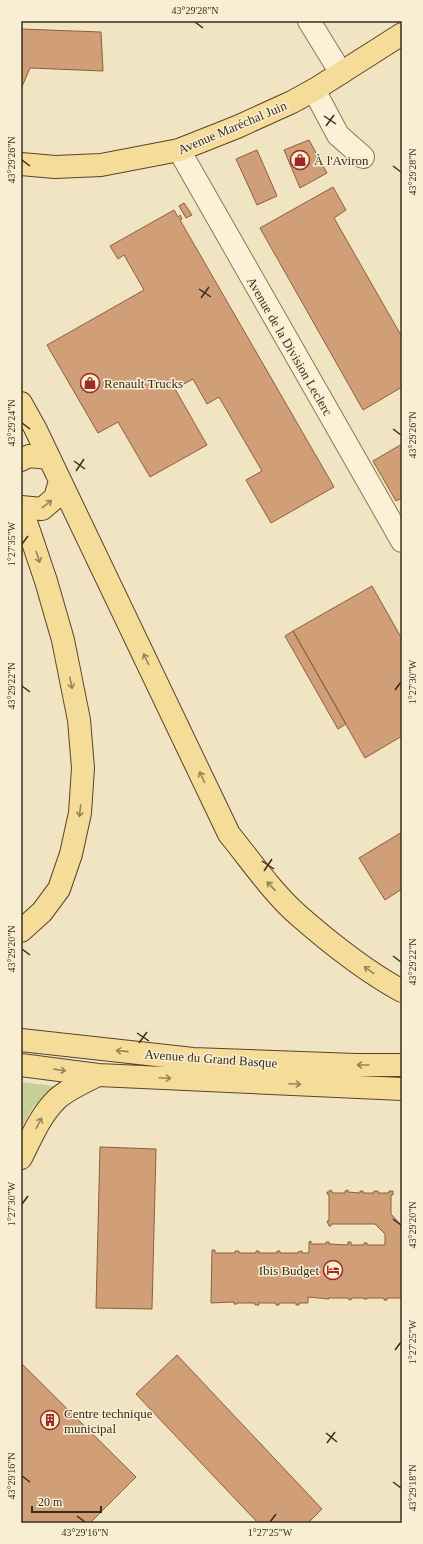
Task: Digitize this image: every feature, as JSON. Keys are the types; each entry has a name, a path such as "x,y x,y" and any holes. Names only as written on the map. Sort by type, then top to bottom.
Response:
{"main road":[{"name":"Avenue Maréchal Juin","path":"21,164 55,167 101,165 179,150 237,127 292,102 314,90 402,34"},
{"path":"21,403 49,458 229,834 262,876 298,915 343,952 386,982 402,991"},
{"path":"21,460 29,456 49,458"},
{"path":"21,931 42,912 59,889 71,854 80,813 83,768 79,720 63,640 46,581 21,507 42,508 55,498 60,481"},
{"name":"Avenue du Grand Basque","path":"21,1040 193,1059 356,1065 402,1065"},
{"name":"Avenue du Grand Basque","path":"21,1065 98,1075 402,1089"},
{"path":"21,1158 42,1116 57,1099 98,1075"}],"street":[{"path":"309,21 341,73"},
{"path":"314,90 338,135 363,157"},
{"name":"Avenue de la Division Leclerc","path":"179,150 402,541"}],"green space":[{"path":"21,1082 54,1086 57,1091 50,1094 34,1106 21,1130"}],"building":[{"path":"21,29 101,32 103,71 30,68 21,89"},
{"path":"309,140 327,173 300,188 284,150"},
{"path":"257,150 277,196 257,205 236,159"},
{"path":"333,187 346,210 334,218 402,337 402,387 363,410 260,228"},
{"path":"184,203 192,215 186,218 179,206"},
{"path":"174,210 178,217 180,215 182,219 180,220 334,487 271,523 246,480 262,471 219,397 207,404 193,379 175,389 207,445 150,477 118,422 98,433 47,345 144,290 124,255 118,259 110,246"},
{"path":"402,444 402,498 396,501 373,461"},
{"path":"372,586 402,639 402,736 365,758 293,631"},
{"path":"293,631 346,724 338,729 285,636"},
{"path":"402,832 402,889 385,900 359,858"},
{"path":"100,1147 156,1149 152,1309 96,1308"},
{"path":"330,1190 332,1193 345,1193 345,1191 348,1190 348,1192 360,1193 360,1191 363,1191 363,1193 374,1193 374,1191 378,1191 378,1193 389,1193 389,1191 393,1191 393,1195 391,1195 391,1214 402,1226 402,1298 387,1298 387,1300 384,1300 384,1298 351,1298 351,1300 348,1298 328,1298 329,1299 308,1297 308,1303 299,1303 299,1305 296,1305 296,1303 279,1303 279,1305 276,1305 276,1303 258,1303 259,1305 255,1305 255,1303 234,1304 234,1302 211,1303 212,1250 215,1250 215,1253 235,1253 235,1251 239,1251 239,1253 256,1253 256,1251 259,1251 259,1253 277,1253 277,1251 280,1251 280,1253 298,1253 302,1251 302,1253 309,1253 309,1242 311,1241 311,1244 326,1244 326,1242 329,1242 329,1244 348,1245 348,1242 351,1242 351,1245 364,1245 364,1243 367,1243 367,1245 385,1245 385,1234 375,1224 331,1224 331,1226 329,1226 327,1221 329,1221 329,1194 327,1194 327,1192"},
{"path":"177,1355 322,1509 308,1523 258,1523 136,1394"},
{"name":"Centre technique municipal","path":"21,1363 136,1477 90,1523 21,1523"}],"place":[{"name":"À l'Aviron","path":"300,160"},
{"name":"Renault Trucks","path":"90,383"},
{"name":"Ibis Budget","path":"333,1270"},
{"name":"Centre technique municipal","path":"50,1420"}]}
